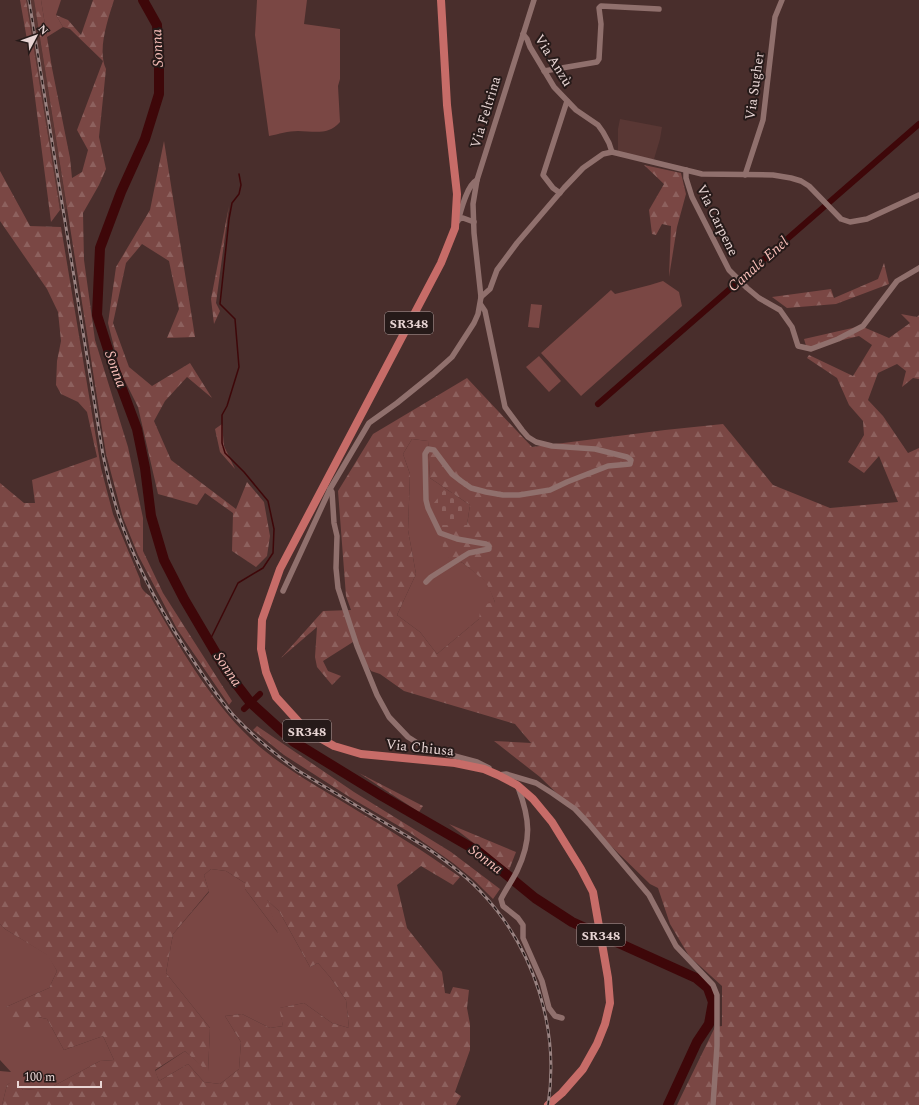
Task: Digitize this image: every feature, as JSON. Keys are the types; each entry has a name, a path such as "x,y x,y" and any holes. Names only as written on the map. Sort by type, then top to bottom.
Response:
{"main road":[{"name":"Via Feltrina","path":"361,416 441,263 455,228 457,194 447,105 441,0"},
{"name":"Via Chiusa","path":"361,416 280,569 268,598 262,620 261,649 266,672 276,697 289,713 306,730 334,746 361,754 455,763 484,769 517,785 533,799 552,822 582,869 593,892 608,978 610,1003 606,1024 583,1069 562,1093 548,1105"}],"street":[{"name":"Via Feltrina","path":"455,228 469,190 473,183 477,180 534,0"},
{"name":"Via Sugher","path":"745,175 763,120 775,17 782,0"},
{"path":"544,71 597,62 599,58 601,24 599,8 602,6 659,8"},
{"name":"Via Anzù","path":"523,34 527,38 530,47 554,88 576,110 598,125 603,132 612,152"},
{"path":"560,193 553,188 543,175 567,101"},
{"path":"481,297 490,289 497,270 517,243 583,168 603,154 612,152 702,174 773,175 796,179 809,186 831,210 844,221 858,221 919,195"},
{"name":"Via Carpene","path":"686,170 686,178 692,197 729,270 759,298 780,310 792,326 798,346 811,349 838,339 863,326 897,281 919,268"},
{"path":"283,591 330,489 369,423 397,403 452,357 474,323 481,305 474,233 474,204 477,180"},
{"path":"458,219 463,218 474,222"},
{"path":"426,582 469,553 489,549 489,546 486,544 457,539 440,533 428,508 426,500 425,454 428,449 434,450 452,474 461,482 471,488 503,495 519,495 550,490 608,466 630,464 631,460 627,457 595,449 552,446 536,442 528,437 505,407 485,311 481,305"},
{"path":"330,489 332,492 334,523 337,536 336,568 338,588 357,646 377,695 389,717 408,737 419,744 447,754 477,762 491,769 498,775 506,774 536,783 552,793 574,809 589,824 649,895 676,946 713,985 717,995 717,1031 712,1105"},
{"path":"517,785 524,804 528,826 527,843 516,874 505,890 501,899 503,906 518,918 523,925 523,938 542,981 549,1008 555,1016 562,1018"}],"shaded area":[{"path":"26,0 34,0 67,209 60,210"},
{"path":"620,119 662,127 654,159 645,159 618,152 618,129"}],"green space":[{"path":"20,0 26,0 60,210 51,222 29,51"},
{"path":"34,0 41,0 52,68 70,158 72,178 82,172 88,150 77,130 103,61 70,29 63,27 56,15 68,20 81,35 93,0 114,0 106,25 103,44 106,69 99,137 106,169 99,185 83,213 84,260 95,340 128,447 143,518 143,551 163,593 232,701 229,705 177,629 138,555 123,518 106,454"},
{"path":"41,0 61,0 56,15 63,27 47,37"},
{"path":"257,0 307,0 304,24 340,29 340,79 338,86 340,122 330,129 320,132 298,131 269,136 255,35"},
{"path":"164,141 195,337 167,338 179,309 169,261 142,244 126,263 113,323 129,367 152,386 190,363 212,398 187,377 165,401 154,421 171,460 236,509 247,482 264,502 270,536 267,556 256,567 232,551 233,513 205,493 197,505 158,494 138,407 120,371 108,323 116,267 150,210"},
{"path":"644,165 681,173 686,194 677,227 669,277 671,226 662,224 656,235 652,234 649,210 664,184"},
{"path":"0,171 30,226 61,227 101,468 113,514 140,579 142,589 150,596 184,653 208,689 251,739 274,758 310,782 405,840 460,877 453,885 421,866 397,885 407,928 442,972 445,993 450,994 453,987 469,990 467,1008 470,1024 470,1050 455,1092 461,1096 456,1105 2,1105 7,1085 15,1079 23,1090 50,1088 100,1061 114,1060 103,1036 64,1050 47,1019 38,1017 30,1032 16,1030 6,1007 49,988 57,971 47,955 5,929 0,924 0,483 24,503 35,503 32,480 97,457 87,412 78,402 61,394 56,385 57,361 61,341 58,312 47,289 0,221","holes":["211,869 226,871 245,883 245,889 279,934 267,900 279,911 310,967 318,963 346,1000 349,1028 332,1023 304,1003 279,1008 283,1026 270,1028 242,1014 225,1016 241,1042 239,1069 220,1084 204,1082 188,1064 159,1081 155,1070 185,1051 208,1072 210,1028 166,973 173,934 209,891 204,875"]},
{"path":"229,206 216,303 220,311 214,324 211,299"},
{"path":"884,263 889,284 836,304 787,308 772,297 831,289 834,298 878,279"},
{"path":"663,281 679,292 682,306 581,396 541,353 611,290 615,294"},
{"path":"531,304 542,305 539,328 528,327"},
{"path":"901,314 917,317 919,315 919,379 913,378 902,387 906,371 897,364 878,373 868,400 883,416 908,453 919,448 919,1105 677,1105 715,1027 722,1026 722,986 689,956 670,924 658,888 650,884 540,777 494,741 531,743 515,724 404,691 380,674 371,671 353,642 323,661 328,671 341,676 332,685 317,667 315,657 317,627 281,658 323,611 351,610 346,596 338,491 373,434 467,378 532,447 723,424 773,485 830,508 898,502 879,456 864,473 848,462 864,435 863,421 849,405 837,378 807,358 809,355 853,376 872,345 859,336 807,349 804,339 861,326 889,338 910,323","holes":["412,439 428,441 430,478 470,505 467,525 442,525 443,556 463,563 486,582 495,602 481,605 479,619 437,654 420,632 397,615 416,574 408,530 410,474 403,454"]},
{"path":"539,356 561,381 549,392 526,367"},
{"path":"222,424 224,446 235,469 220,452 215,429"},
{"path":"412,439 428,441 430,478 470,505 467,525 443,555 463,563 487,582 495,602 479,619 437,654 420,632 397,615 416,574 408,530 410,474 403,454"},
{"path":"444,490 450,495 452,492 455,495 453,498 466,507 463,512 466,514 463,517 460,515 457,520 449,521 436,512 434,503"},
{"path":"257,726 354,792 451,852 500,889 493,899 474,880 453,863 409,832 351,798 284,755 253,730"},
{"path":"359,773 423,806 419,812"},
{"path":"449,824 516,852 509,870"},
{"path":"211,869 226,871 245,883 245,889 278,933 266,899 279,911 310,967 318,963 346,1000 349,1028 332,1023 304,1003 280,1008 283,1026 270,1028 242,1014 225,1016 241,1042 239,1069 220,1084 204,1082 188,1064 159,1081 155,1071 185,1051 208,1071 210,1028 166,973 173,934 209,892 204,875"},
{"path":"0,924 5,929 48,955 57,971 49,988 6,1007 47,1019 64,1050 103,1036 114,1060 100,1061 50,1088 23,1090 15,1080 7,1085 2,1105 0,1105 0,1071 11,1072 0,1060"}],"waterway":[{"name":"Sonna","path":"143,0 157,25 159,94 145,139 121,192 100,248 97,315 112,362 137,429 145,468 151,516 164,560 184,599 227,672 250,702 294,742 382,796 479,852 535,898 572,922 696,978 708,988 713,1002 709,1024 697,1042 668,1105"},
{"name":"Canale Enel","path":"598,404 919,124"},
{"path":"209,642 238,583 263,568 273,553 274,529 268,501 244,472 225,453 222,443 222,415 227,406 239,367 235,319 220,304 229,219 232,203 239,194 241,185 239,174"},
{"name":"Canale Enel","path":"244,709 260,694"}],"railway":[{"path":"29,0 103,455 118,513 131,549 156,600 185,648 215,692 242,724 265,745 297,770 427,848 441,858 475,886 500,914 516,938 529,964 539,991 546,1019 550,1048 551,1076 548,1105"}]}
